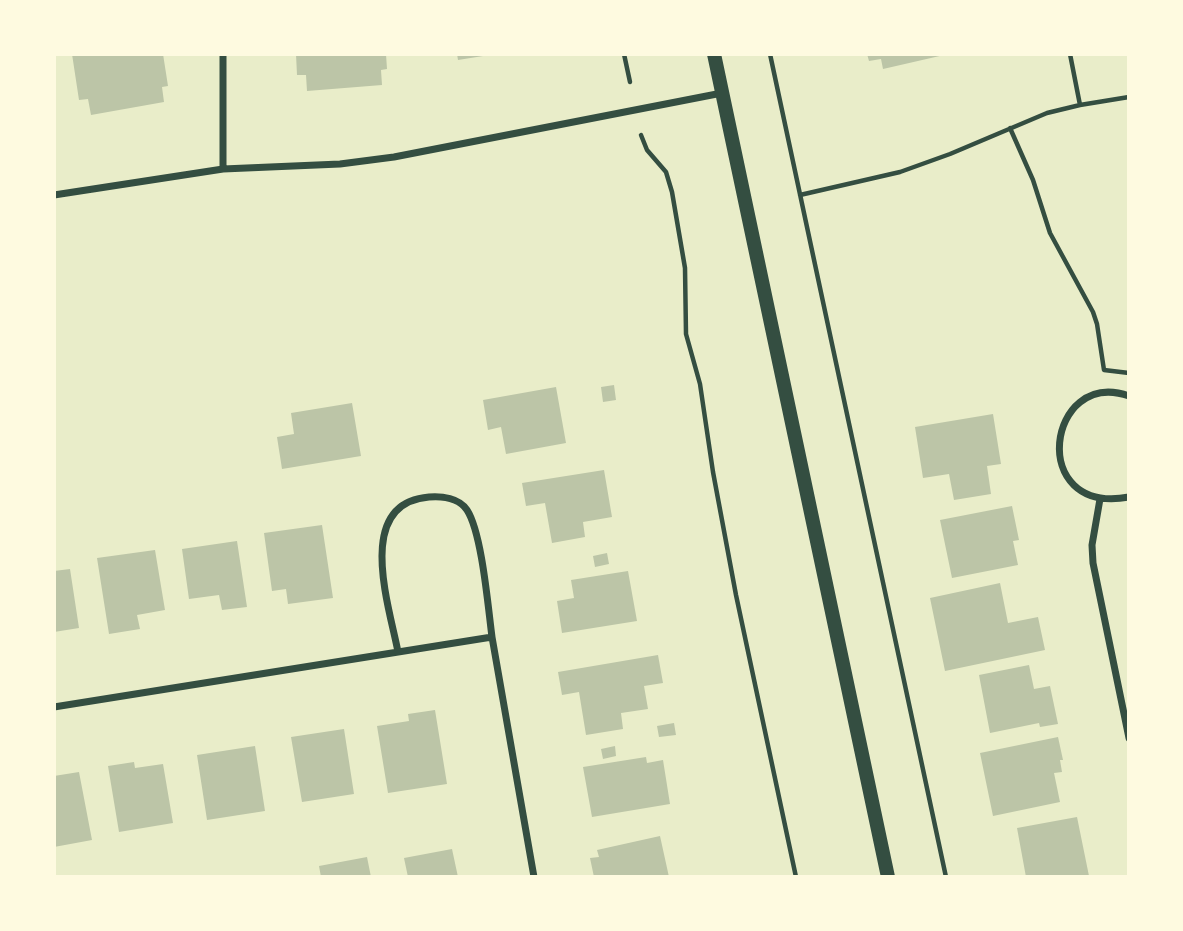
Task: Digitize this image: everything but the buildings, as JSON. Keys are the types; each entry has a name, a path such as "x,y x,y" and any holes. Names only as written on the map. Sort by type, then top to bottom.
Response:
{"main road":[{"path":"714,54 888,877"}],"street":[{"path":"223,54 223,169"},
{"path":"54,195 223,169 340,164 394,157 722,93"},
{"path":"1129,396 1103,393 1086,399 1072,410 1062,425 1058,442 1059,460 1066,476 1079,489 1100,499 1129,497"},
{"path":"398,652 382,562 383,534 387,521 395,511 413,500 429,497 452,499 468,511 477,536 534,877"},
{"path":"1100,499 1092,545 1093,563 1129,738"},
{"path":"54,707 492,637"}],"path":[{"path":"624,54 630,82"},
{"path":"770,54 946,877"},
{"path":"1070,54 1080,105"},
{"path":"800,195 900,172 1046,113 1129,97"},
{"path":"1010,128 1033,180 1050,233 1093,312 1104,370 1129,373"},
{"path":"641,135 647,150 666,173 671,192 685,268 686,334 700,384 736,595 796,877"}]}
